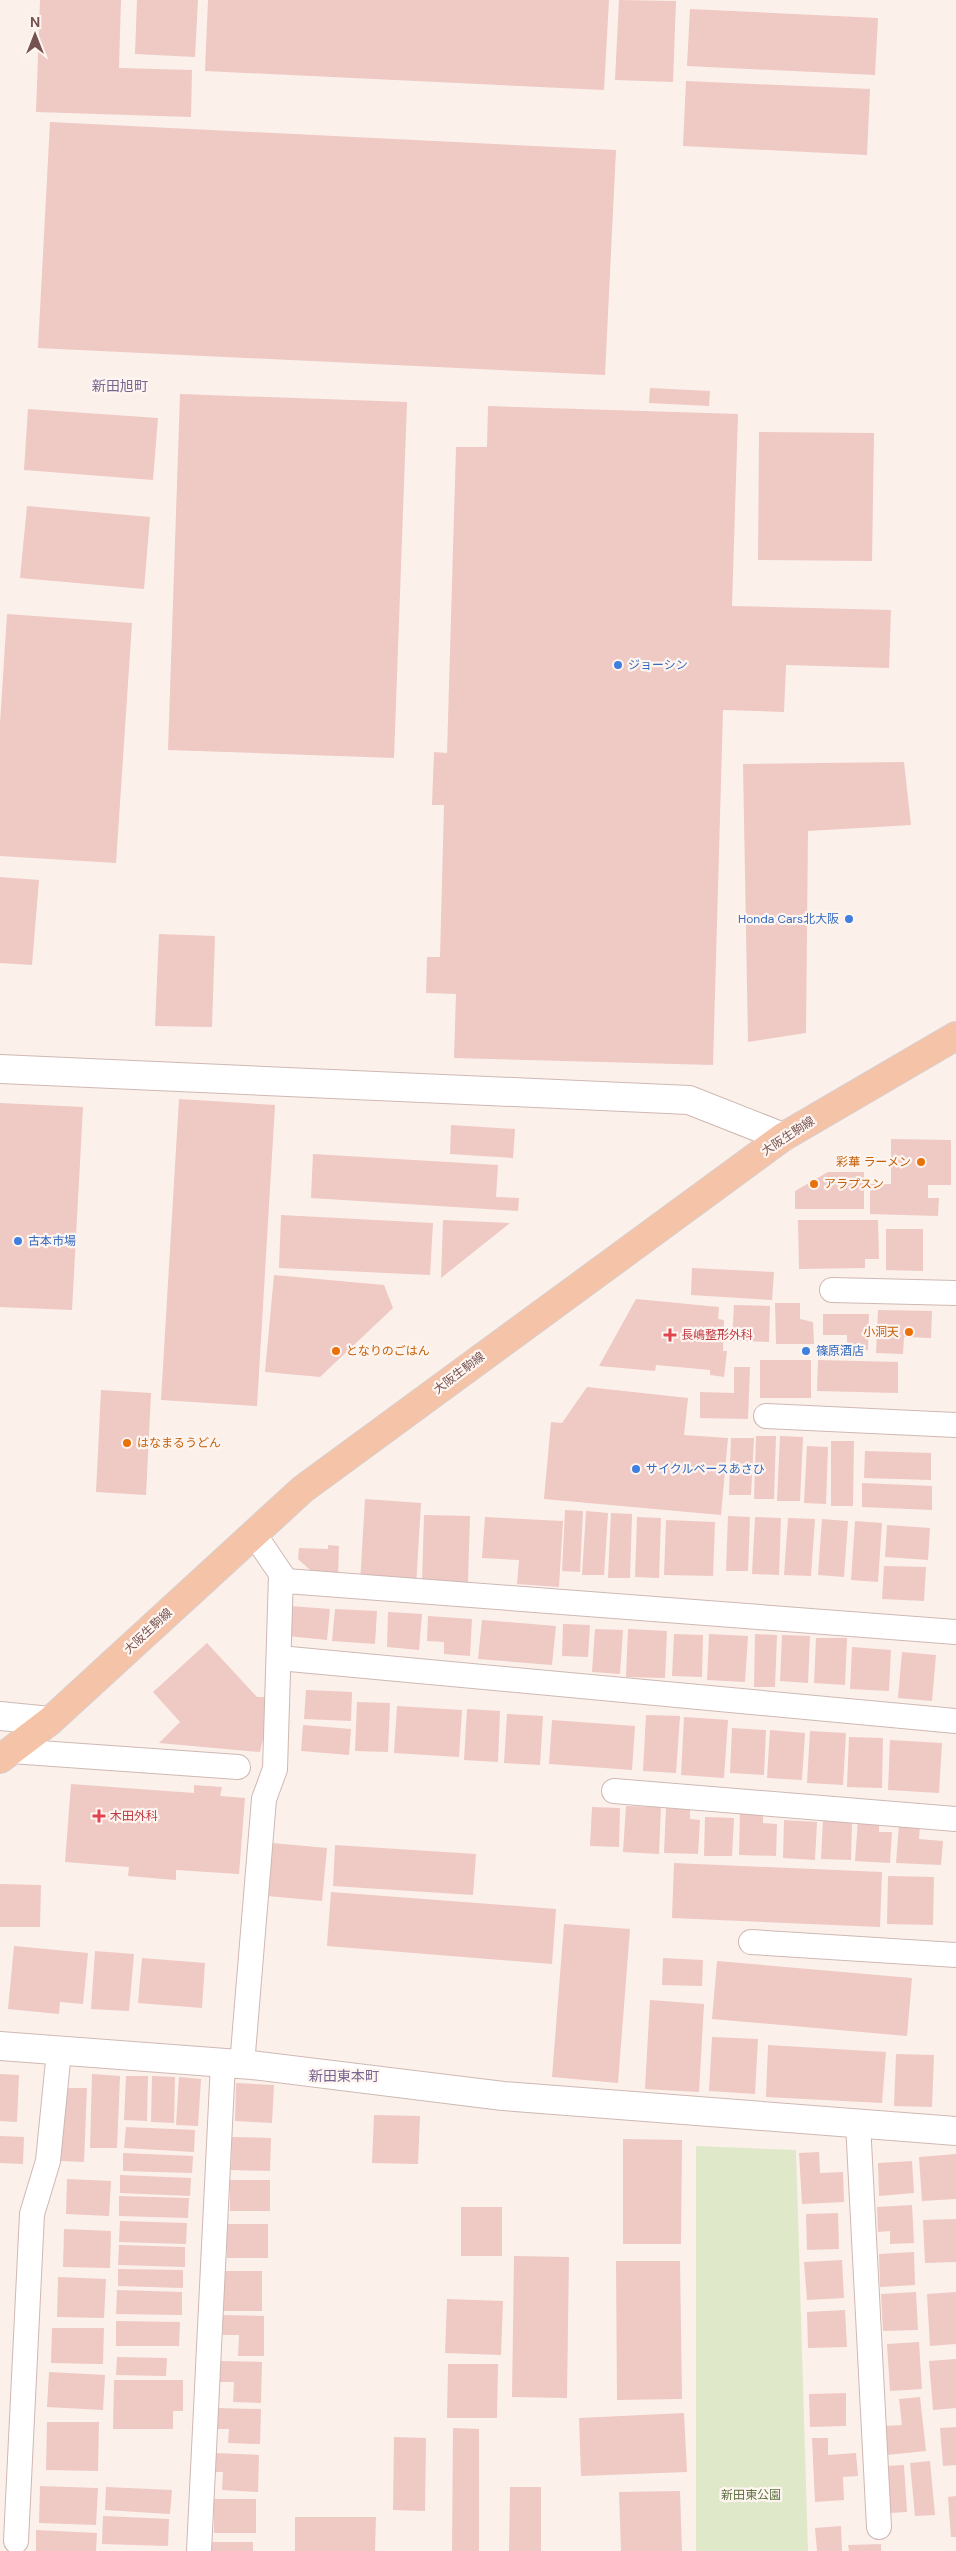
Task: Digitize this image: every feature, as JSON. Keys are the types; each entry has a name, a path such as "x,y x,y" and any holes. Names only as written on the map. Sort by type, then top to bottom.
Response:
{"main road":[{"name":"大阪生駒線","path":"6,1755 50,1722 303,1489 783,1137 956,1036"}],"street":[{"path":"0,1069 689,1100 783,1137"},
{"path":"0,1716 50,1722"},
{"path":"0,2046 232,2064 503,2096 956,2131"}],"lane":[{"path":"832,1290 956,1293"},
{"path":"766,1416 956,1424"},
{"path":"254,1534 286,1581 956,1632"},
{"path":"199,2551 232,2064 264,1799 275,1769 281,1575"},
{"path":"279,1658 956,1721"},
{"path":"6,1755 238,1767"},
{"path":"614,1791 956,1819"},
{"path":"751,1942 956,1955"},
{"path":"16,2541 32,2214 48,2161 59,2051"},
{"path":"858,2123 879,2527"}],"green space":[{"name":"新田東公園","path":"696,2146 796,2150 808,2551 696,2551"}],"building":[{"path":"40,0 121,0 119,68 192,70 191,117 36,112"},
{"path":"137,0 198,0 195,57 135,54"},
{"path":"208,0 609,0 604,90 205,71"},
{"path":"619,0 676,1 673,82 615,80"},
{"path":"690,9 878,18 875,75 687,66"},
{"path":"686,81 870,89 867,155 683,146"},
{"path":"50,122 616,150 605,375 38,348"},
{"path":"650,388 710,391 709,406 649,403"},
{"path":"180,394 407,402 394,758 168,750"},
{"path":"488,406 738,414 732,606 891,610 889,668 786,665 784,712 723,710 713,1065 454,1058 456,994 426,993 427,957 440,957 444,805 432,805 434,752 447,753 456,447 487,447"},
{"path":"28,409 158,418 153,480 24,470"},
{"path":"759,432 874,433 872,561 758,560"},
{"path":"27,506 150,517 144,589 20,578"},
{"path":"7,614 132,623 116,863 0,856 0,724"},
{"path":"904,762 911,825 808,831 806,1033 748,1042 743,764"},
{"path":"0,877 39,880 32,965 0,963"},
{"path":"159,934 215,936 212,1027 155,1026"},
{"path":"179,1099 275,1105 257,1406 161,1400"},
{"path":"0,1103 83,1107 72,1310 0,1307"},
{"path":"451,1125 515,1129 513,1158 450,1154"},
{"path":"891,1139 951,1140 951,1185 928,1185 928,1198 939,1198 938,1216 870,1214 870,1184 891,1184"},
{"path":"313,1154 498,1165 496,1197 519,1198 518,1211 311,1198"},
{"path":"828,1172 864,1172 864,1209 795,1209 795,1191"},
{"path":"281,1215 433,1223 430,1275 279,1268"},
{"path":"443,1220 510,1223 441,1278"},
{"path":"798,1220 878,1220 879,1259 865,1259 865,1268 799,1269"},
{"path":"886,1229 923,1229 923,1271 886,1270"},
{"path":"692,1268 774,1272 772,1300 691,1295"},
{"path":"274,1275 384,1285 393,1308 320,1377 265,1372"},
{"name":"長嶋整形外科","path":"636,1299 719,1307 718,1319 724,1320 723,1351 727,1351 724,1377 710,1375 710,1370 656,1365 655,1371 599,1366"},
{"path":"775,1303 800,1303 800,1319 813,1322 814,1344 776,1344"},
{"path":"734,1305 770,1306 769,1342 732,1341"},
{"path":"878,1310 932,1311 931,1338 904,1337 903,1354 876,1353"},
{"path":"823,1314 869,1314 868,1350 847,1350 847,1335 823,1335"},
{"path":"760,1360 811,1360 811,1398 760,1398"},
{"path":"818,1360 898,1362 898,1393 817,1391"},
{"path":"734,1367 750,1367 748,1419 700,1418 700,1392 734,1393"},
{"name":"サイクルベースあさひ","path":"587,1387 688,1398 684,1435 728,1438 721,1515 544,1499 551,1422 562,1423"},
{"path":"101,1390 151,1393 146,1495 96,1492"},
{"path":"756,1436 776,1436 774,1499 754,1499"},
{"path":"780,1436 803,1437 800,1501 777,1501"},
{"path":"731,1438 754,1438 751,1495 729,1495"},
{"path":"831,1441 854,1441 853,1506 831,1506"},
{"path":"807,1446 828,1447 826,1504 804,1503"},
{"path":"865,1451 931,1453 931,1480 864,1478"},
{"path":"862,1483 932,1486 932,1510 862,1507"},
{"path":"365,1499 421,1503 416,1587 360,1584"},
{"path":"565,1510 583,1511 580,1572 562,1571"},
{"path":"586,1511 608,1513 604,1575 582,1575"},
{"path":"611,1513 632,1514 630,1578 608,1578"},
{"path":"424,1515 470,1516 468,1582 422,1582"},
{"path":"728,1516 750,1517 748,1571 726,1571"},
{"path":"485,1517 563,1521 559,1587 517,1584 519,1560 482,1558"},
{"path":"637,1517 661,1518 659,1578 635,1577"},
{"path":"755,1517 781,1518 779,1575 752,1574"},
{"path":"788,1518 815,1519 811,1576 784,1575"},
{"path":"822,1519 848,1521 844,1577 818,1575"},
{"path":"666,1520 715,1522 713,1576 664,1575"},
{"path":"855,1521 882,1523 878,1582 851,1580"},
{"path":"887,1525 930,1528 928,1560 885,1557"},
{"path":"328,1545 339,1546 338,1580 320,1579 298,1559 299,1548 328,1549"},
{"path":"884,1566 926,1567 924,1601 882,1599"},
{"path":"290,1606 330,1609 327,1640 287,1636"},
{"path":"335,1609 377,1611 375,1644 332,1641"},
{"path":"388,1612 422,1614 419,1650 387,1647"},
{"path":"428,1616 472,1619 470,1656 444,1654 444,1642 427,1641"},
{"path":"482,1620 556,1626 552,1665 478,1659"},
{"path":"563,1624 590,1625 588,1657 562,1656"},
{"path":"595,1629 623,1630 620,1674 592,1672"},
{"path":"628,1629 667,1631 665,1678 626,1677"},
{"path":"674,1634 703,1635 702,1677 672,1676"},
{"path":"709,1634 748,1636 745,1682 707,1680"},
{"path":"755,1634 777,1635 775,1687 754,1687"},
{"path":"782,1635 810,1636 808,1683 780,1681"},
{"path":"816,1638 847,1638 845,1685 814,1683"},
{"path":"207,1643 257,1697 273,1697 260,1752 159,1743 180,1722 153,1692"},
{"path":"852,1647 891,1650 889,1691 850,1689"},
{"path":"902,1652 936,1655 932,1701 898,1698"},
{"path":"306,1690 352,1692 351,1721 304,1719"},
{"path":"357,1702 390,1703 388,1752 355,1751"},
{"path":"397,1706 462,1710 459,1757 394,1753"},
{"path":"467,1709 500,1711 498,1762 464,1760"},
{"path":"507,1714 543,1716 540,1765 504,1763"},
{"path":"646,1715 680,1716 676,1773 643,1771"},
{"path":"684,1717 728,1720 724,1778 681,1775"},
{"path":"552,1720 635,1726 632,1770 549,1764"},
{"path":"303,1725 351,1729 349,1755 301,1751"},
{"path":"732,1728 766,1730 764,1775 730,1773"},
{"path":"770,1730 805,1733 802,1780 767,1778"},
{"path":"810,1731 846,1733 843,1785 807,1783"},
{"path":"849,1737 883,1738 882,1788 847,1787"},
{"path":"890,1740 942,1743 939,1793 888,1790"},
{"path":"71,1784 194,1793 194,1785 222,1787 220,1796 245,1798 239,1874 176,1870 176,1880 128,1876 129,1867 65,1862"},
{"path":"626,1806 661,1807 659,1854 623,1852"},
{"path":"592,1807 620,1808 619,1847 590,1846"},
{"path":"666,1808 690,1809 690,1819 700,1820 698,1854 664,1853"},
{"path":"740,1811 763,1812 763,1823 777,1824 776,1856 739,1855"},
{"path":"705,1817 734,1818 732,1856 704,1856"},
{"path":"784,1820 817,1822 815,1860 783,1858"},
{"path":"823,1820 852,1822 851,1860 821,1859"},
{"path":"858,1820 879,1822 879,1832 892,1832 890,1863 855,1861"},
{"path":"899,1825 920,1826 919,1839 943,1841 941,1865 896,1863"},
{"path":"272,1843 327,1848 322,1901 267,1896"},
{"path":"335,1845 476,1854 473,1895 333,1886"},
{"path":"674,1863 882,1872 880,1927 672,1918"},
{"path":"888,1876 934,1877 933,1925 887,1924"},
{"path":"0,1884 41,1885 40,1927 0,1927"},
{"path":"331,1892 556,1909 552,1964 327,1946"},
{"path":"564,1924 630,1929 618,2083 552,2077"},
{"path":"14,1946 88,1953 83,2004 60,2002 59,2014 8,2009"},
{"path":"95,1951 134,1954 129,2011 91,2009"},
{"path":"142,1958 205,1963 202,2008 138,2003"},
{"path":"663,1958 703,1960 702,1986 662,1985"},
{"path":"717,1961 912,1978 907,2036 712,2019"},
{"path":"650,2000 704,2004 699,2092 645,2089"},
{"path":"712,2037 758,2039 755,2094 709,2091"},
{"path":"768,2045 886,2052 882,2103 766,2097"},
{"path":"896,2054 934,2055 932,2107 894,2106"},
{"path":"0,2074 19,2075 17,2122 0,2121"},
{"path":"92,2074 120,2076 117,2148 90,2148"},
{"path":"126,2076 148,2076 147,2121 124,2120"},
{"path":"152,2076 175,2077 174,2123 151,2122"},
{"path":"179,2077 201,2079 198,2126 176,2125"},
{"path":"236,2083 274,2085 272,2123 235,2121"},
{"path":"64,2088 87,2088 84,2162 60,2161"},
{"path":"374,2115 420,2116 418,2164 372,2163"},
{"path":"126,2127 195,2130 194,2152 124,2148"},
{"path":"0,2136 24,2137 23,2164 0,2163"},
{"path":"232,2137 271,2138 270,2171 231,2170"},
{"path":"623,2139 682,2140 681,2244 623,2244"},
{"path":"819,2152 820,2173 843,2172 844,2202 802,2204 799,2153"},
{"path":"123,2153 193,2156 192,2173 123,2171"},
{"path":"956,2154 956,2199 922,2201 919,2157"},
{"path":"912,2161 914,2193 879,2196 878,2163"},
{"path":"120,2175 191,2178 190,2196 120,2193"},
{"path":"67,2179 111,2181 109,2216 66,2214"},
{"path":"230,2180 270,2180 270,2211 230,2211"},
{"path":"119,2196 189,2198 188,2218 119,2216"},
{"path":"912,2205 914,2243 890,2244 890,2231 878,2232 877,2207"},
{"path":"461,2207 502,2207 502,2256 461,2256"},
{"path":"838,2213 839,2249 807,2250 806,2214"},
{"path":"956,2219 956,2262 925,2263 923,2220"},
{"path":"120,2221 187,2223 186,2244 119,2242"},
{"path":"227,2224 268,2224 268,2258 227,2258"},
{"path":"64,2229 111,2231 110,2268 63,2267"},
{"path":"119,2245 185,2247 185,2267 118,2265"},
{"path":"914,2252 915,2285 880,2287 879,2254"},
{"path":"514,2256 569,2257 567,2398 512,2397"},
{"path":"842,2260 844,2298 807,2300 804,2262"},
{"path":"616,2261 680,2261 682,2399 617,2400"},
{"path":"118,2269 183,2270 183,2288 118,2286"},
{"path":"223,2271 262,2271 262,2311 223,2311"},
{"path":"58,2277 106,2279 104,2318 57,2317"},
{"path":"117,2290 182,2292 182,2315 116,2314"},
{"path":"916,2292 918,2330 883,2331 881,2294"},
{"path":"956,2292 956,2344 930,2346 927,2294"},
{"path":"447,2299 503,2301 501,2355 445,2353"},
{"path":"845,2310 847,2347 808,2348 807,2312"},
{"path":"223,2315 264,2316 264,2356 238,2356 239,2335 223,2335"},
{"path":"116,2321 180,2322 179,2346 116,2346"},
{"path":"52,2328 104,2328 103,2364 51,2363"},
{"path":"919,2342 922,2389 890,2391 887,2344"},
{"path":"117,2357 167,2358 166,2376 116,2375"},
{"path":"956,2359 956,2408 933,2410 929,2361"},
{"path":"220,2361 262,2362 261,2403 233,2402 234,2382 219,2382"},
{"path":"448,2364 498,2364 497,2418 447,2418"},
{"path":"49,2372 105,2375 103,2410 47,2407"},
{"path":"114,2380 183,2380 183,2411 173,2411 173,2429 113,2429"},
{"path":"846,2393 846,2426 810,2427 809,2394"},
{"path":"920,2397 926,2451 887,2455 884,2426 902,2425 899,2399"},
{"path":"217,2408 261,2409 260,2444 228,2443 229,2429 217,2429"},
{"path":"684,2413 687,2472 581,2476 579,2418"},
{"path":"47,2422 99,2422 98,2471 46,2470"},
{"path":"956,2427 956,2465 943,2466 940,2428"},
{"path":"453,2428 479,2429 479,2551 452,2551"},
{"path":"394,2437 426,2438 425,2511 393,2510"},
{"path":"812,2438 828,2438 828,2455 856,2453 858,2476 843,2477 844,2500 815,2502"},
{"path":"215,2453 259,2455 258,2492 222,2490 223,2472 214,2472"},
{"path":"930,2461 935,2515 915,2516 910,2463"},
{"path":"904,2465 907,2512 889,2513 885,2466"},
{"path":"40,2486 98,2488 96,2525 39,2523"},
{"path":"106,2487 172,2490 170,2514 105,2510"},
{"path":"510,2487 541,2487 541,2551 509,2551"},
{"path":"680,2491 682,2551 621,2551 619,2492"},
{"path":"956,2496 956,2537 951,2537 948,2497"},
{"path":"214,2499 256,2499 256,2533 214,2533"},
{"path":"103,2516 169,2519 168,2546 102,2544"},
{"path":"295,2517 376,2517 375,2551 295,2551"},
{"path":"841,2526 842,2551 817,2551 815,2528"},
{"path":"36,2530 97,2533 96,2551 36,2551"},
{"path":"212,2542 253,2542 253,2551 212,2551"},
{"path":"881,2544 881,2551 849,2551 848,2545"}],"place":[{"name":"ジョーシン","path":"618,665"},
{"name":"Honda Cars北大阪","path":"849,919"},
{"name":"彩華 ラーメン","path":"921,1162"},
{"name":"アラプスン","path":"814,1184"},
{"name":"古本市場","path":"18,1241"},
{"name":"小洞天","path":"909,1332"},
{"name":"長嶋整形外科","path":"670,1335"},
{"name":"となりのごはん","path":"336,1351"},
{"name":"篠原酒店","path":"806,1351"},
{"name":"はなまるうどん","path":"127,1443"},
{"name":"サイクルベースあさひ","path":"636,1469"},
{"name":"木田外科","path":"99,1816"}],"district":[{"name":"新田旭町","path":"120,386"},
{"name":"新田東本町","path":"344,2076"}]}
